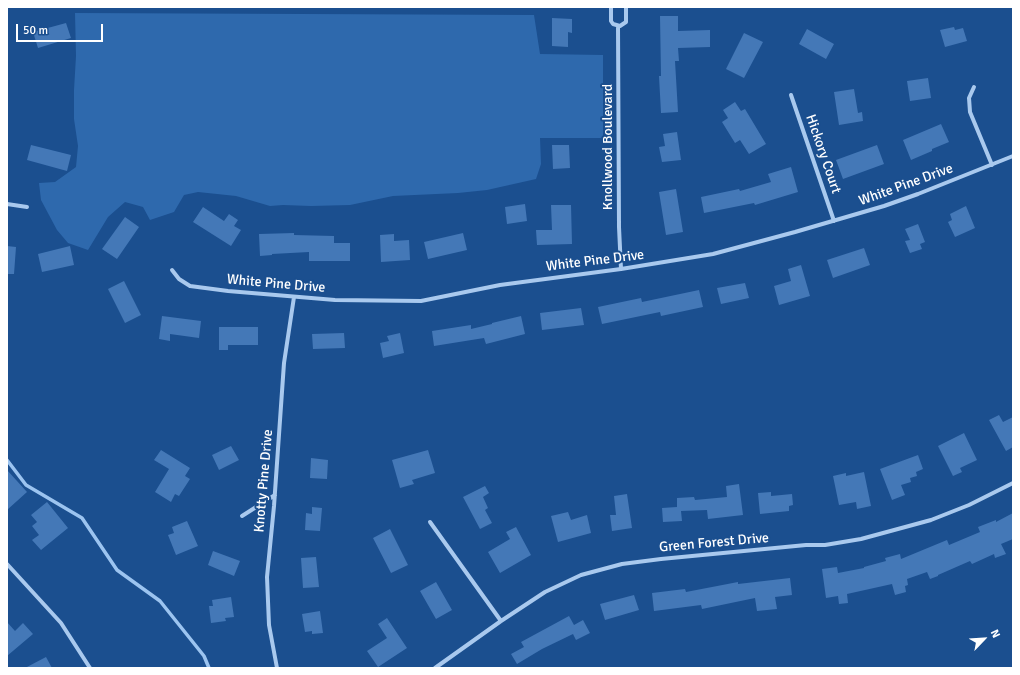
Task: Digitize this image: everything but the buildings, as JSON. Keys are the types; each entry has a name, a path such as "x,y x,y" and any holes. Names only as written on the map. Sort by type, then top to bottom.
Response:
{"street":[{"name":"Knollwood Boulevard","path":"611,7 611,21 613,24 618,26 624,25 626,22 626,7"},
{"name":"Knollwood Boulevard","path":"618,26 619,227 621,269"},
{"path":"974,87 969,98 970,112 992,165"},
{"name":"Hickory Court","path":"791,94 834,221"},
{"name":"White Pine Drive","path":"172,270 178,279 190,286 228,291 335,300 421,301 500,285 621,269 713,254 834,221 918,194 1013,156"},
{"path":"7,204 27,207"},
{"name":"Knotty Pine Drive","path":"277,668 272,646 267,601 267,577 275,495 284,363 294,297"},
{"name":"Green Forest Drive","path":"435,668 545,592 563,583 601,569 622,564 661,559 806,545 824,545 861,539 931,520 969,505 1013,483"},
{"path":"242,516 275,495"},
{"path":"430,522 501,621"},
{"path":"7,564 61,623 90,668"}],"shaded area":[{"path":"75,13 534,15 540,54 603,55 603,138 540,138 541,164 536,179 487,190 393,196 350,205 311,206 270,206 236,196 198,192 184,195 174,212 150,220 143,207 125,202 108,217 88,250 68,243 57,230 41,200 39,183 55,182 76,167 78,146 74,119 76,56"}],"waterway":[{"path":"7,460 26,485 82,518 117,570 160,601 204,656 209,668"}]}
